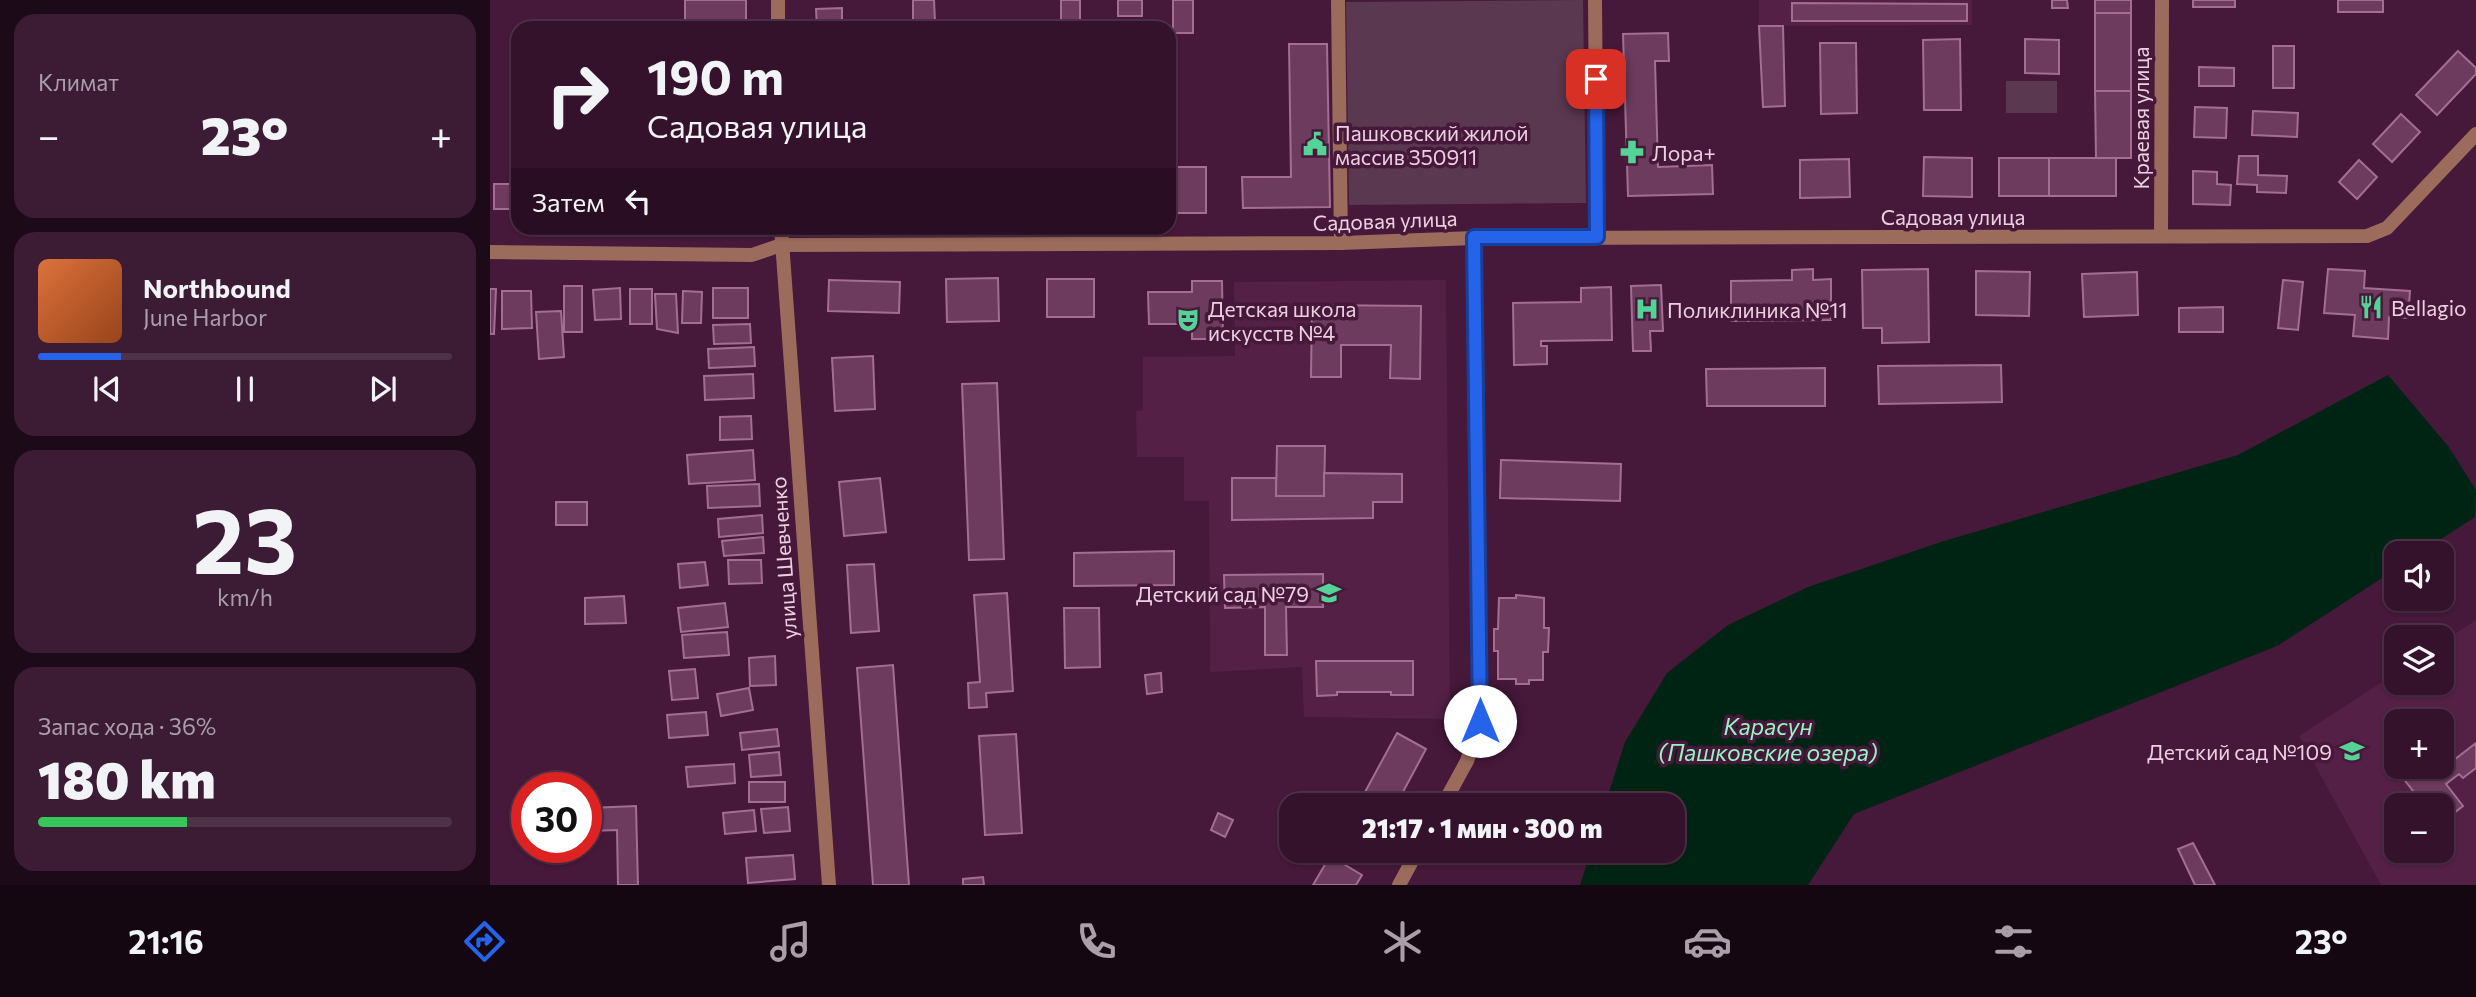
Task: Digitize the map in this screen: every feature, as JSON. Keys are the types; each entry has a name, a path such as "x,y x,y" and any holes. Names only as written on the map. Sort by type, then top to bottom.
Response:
{"street":[{"path":"778,0 778,21"},
{"path":"1338,0 1340,243"},
{"path":"1595,0 1597,237"},
{"name":"Краевая улица","path":"2161,236 2162,0"},
{"name":"Садовая улица","path":"490,252 752,255 781,245 1340,243 1474,237 2367,236 2387,228 2476,134"},
{"name":"улица Шевченко","path":"781,235 829,885"},
{"path":"1450,793 1467,761 1480,721 1474,237"},
{"path":"1399,885 1411,863"}],"shaded area":[{"path":"1583,0 1586,203 1349,205 1346,2"},
{"path":"1759,0 1972,0 1972,25 1759,26"},
{"path":"2006,81 2057,81 2057,113 2006,113"},
{"path":"1446,280 1450,719 1304,717 1302,667 1210,672 1209,501 1184,501 1184,457 1137,457 1136,411 1143,410 1143,357 1235,356 1234,282"},
{"name":"Детский сад №109","path":"2476,620 2476,885 2381,885 2299,736 2384,681 2384,695 2454,695 2454,634"}],"water":[{"name":"Карасун (Пашковские озера)","path":"2388,375 2448,446 2476,490 2475,517 2438,541 2384,541 2384,577 2277,646 1854,814 1808,885 1580,885 1587,863 1685,863 1685,793 1609,793 1625,742 1667,673 1728,625 1808,587 1944,541 2238,455"}],"building":[{"path":"685,0 746,0 746,21 685,21"},
{"path":"913,0 934,0 935,21 913,21"},
{"path":"1061,0 1080,0 1080,21 1061,21"},
{"path":"1118,0 1142,0 1142,16 1118,16"},
{"path":"1173,0 1193,0 1193,33 1176,33 1176,21 1173,21"},
{"path":"2052,0 2067,0 2068,8 2052,8"},
{"path":"2095,0 2131,0 2131,13 2095,13"},
{"path":"2193,0 2235,0 2235,7 2193,7"},
{"path":"2338,0 2383,0 2383,12 2338,12"},
{"path":"1792,3 1967,4 1967,21 1792,21"},
{"path":"842,8 842,21 817,21 816,9"},
{"path":"2095,13 2131,13 2131,91 2095,91"},
{"path":"1759,26 1783,26 1785,106 1763,107"},
{"path":"1668,33 1669,61 1655,61 1658,167 1712,165 1713,194 1628,196 1623,34"},
{"path":"1960,39 1961,110 1924,110 1923,40"},
{"path":"2025,39 2059,40 2059,74 2025,73"},
{"path":"1820,43 1856,43 1857,113 1821,114"},
{"path":"1289,44 1327,44 1330,207 1243,208 1242,177 1291,177"},
{"path":"2273,46 2294,46 2294,88 2273,88"},
{"path":"2458,51 2476,68 2476,74 2437,115 2416,95"},
{"path":"2199,67 2234,68 2234,86 2199,86"},
{"path":"2095,91 2131,91 2131,158 2096,158"},
{"path":"2195,107 2227,108 2226,138 2194,137"},
{"path":"2253,111 2298,113 2297,137 2252,135"},
{"path":"2401,114 2420,132 2392,162 2373,144"},
{"path":"2239,156 2258,156 2258,175 2287,176 2286,193 2257,192 2257,185 2237,184"},
{"path":"1924,157 1972,158 1972,197 1923,196"},
{"path":"1999,158 2049,158 2049,196 1999,196"},
{"path":"2049,158 2116,158 2116,196 2049,196"},
{"path":"1849,159 1850,197 1800,198 1800,160"},
{"path":"2359,160 2377,177 2357,199 2339,182"},
{"path":"1176,167 1206,167 1206,213 1176,213"},
{"path":"2193,171 2217,172 2217,184 2231,185 2230,205 2193,204"},
{"path":"494,184 511,184 511,209 494,209"},
{"path":"1813,269 1813,280 1831,279 1831,320 1731,321 1731,281 1792,280 1792,270"},
{"path":"1928,269 1929,342 1882,343 1882,328 1863,328 1862,270"},
{"path":"2328,269 2365,271 2364,288 2410,291 2408,318 2389,317 2388,339 2353,336 2355,315 2324,313"},
{"path":"1976,271 2030,272 2029,316 1976,315"},
{"path":"2137,272 2138,315 2084,317 2082,274"},
{"path":"998,278 999,321 947,322 946,279"},
{"path":"1047,279 1094,279 1094,317 1047,317"},
{"path":"829,280 900,282 899,313 828,311"},
{"path":"2283,280 2303,282 2298,330 2278,328"},
{"path":"1192,281 1222,281 1223,339 1192,339 1192,324 1149,324 1148,292 1192,292"},
{"name":"Поликлиника №11","path":"1661,285 1663,331 1650,331 1651,351 1633,351 1631,286"},
{"path":"564,286 582,286 582,332 564,332"},
{"path":"1611,287 1612,340 1541,341 1541,346 1547,346 1547,364 1514,365 1513,303 1581,302 1581,288"},
{"path":"620,288 621,319 595,320 593,290"},
{"path":"713,288 748,288 748,318 713,318"},
{"path":"490,289 496,289 494,334 490,334"},
{"path":"630,289 652,289 652,324 630,324"},
{"path":"502,291 531,291 532,328 502,329"},
{"path":"683,291 702,292 701,323 682,323"},
{"path":"655,294 676,294 678,333 657,329"},
{"path":"1312,305 1421,306 1420,379 1390,378 1391,345 1341,345 1341,377 1311,377"},
{"path":"2223,307 2223,332 2179,332 2179,308"},
{"path":"561,311 564,357 539,359 536,312"},
{"path":"750,324 751,343 714,344 713,325"},
{"path":"754,347 755,366 709,368 708,349"},
{"path":"873,356 875,409 835,411 832,358"},
{"path":"2001,365 2002,402 1879,404 1878,366"},
{"path":"1825,368 1825,406 1707,406 1706,369"},
{"path":"753,374 754,398 705,400 704,376"},
{"path":"997,383 1004,559 969,560 962,384"},
{"path":"751,416 752,439 720,440 720,417"},
{"path":"1277,446 1325,446 1324,496 1276,496"},
{"path":"753,450 755,480 689,484 687,455"},
{"path":"1501,460 1621,464 1620,501 1500,498"},
{"path":"1324,473 1402,474 1402,502 1373,502 1373,518 1232,520 1232,478 1276,478 1276,496 1324,496"},
{"path":"880,478 886,532 844,536 839,482"},
{"path":"759,484 760,506 708,508 707,486"},
{"path":"556,502 587,502 587,525 556,525"},
{"path":"762,515 763,533 719,537 718,519"},
{"path":"763,537 764,553 724,556 722,541"},
{"path":"1174,551 1174,585 1074,586 1074,553"},
{"path":"728,560 761,560 762,583 729,584"},
{"path":"705,562 708,585 680,588 678,564"},
{"path":"874,564 879,631 851,633 847,565"},
{"path":"1323,574 1323,607 1286,607 1287,655 1265,655 1265,607 1225,608 1224,575"},
{"path":"1007,593 1013,691 986,693 987,707 969,708 968,683 980,682 974,595"},
{"path":"1516,595 1544,598 1544,628 1549,628 1548,652 1543,652 1543,680 1529,680 1529,684 1516,684 1516,679 1498,679 1498,651 1494,651 1494,629 1498,629 1499,598 1516,598"},
{"path":"624,596 626,623 585,624 585,598"},
{"path":"725,603 728,627 681,632 678,608"},
{"path":"1064,608 1099,608 1100,667 1065,668"},
{"path":"727,632 729,655 684,658 682,635"},
{"path":"775,656 776,685 750,686 749,658"},
{"path":"1316,661 1413,661 1413,695 1391,695 1391,692 1337,692 1337,695 1317,696"},
{"path":"893,665 909,885 873,885 857,668"},
{"path":"695,669 698,698 672,700 669,671"},
{"path":"1161,673 1162,692 1147,694 1145,675"},
{"path":"749,688 753,710 721,716 717,694"},
{"path":"706,712 708,735 669,738 667,715"},
{"path":"777,729 779,746 742,750 740,733"},
{"path":"1397,733 1426,749 1402,793 1364,793"},
{"path":"1016,734 1022,833 985,835 979,736"},
{"path":"2476,743 2476,768 2463,778 2459,774 2454,778 2454,760"},
{"path":"779,752 781,775 751,777 749,755"},
{"path":"734,764 735,783 688,787 686,767"},
{"path":"2404,779 2452,779 2446,784 2453,793 2415,793"},
{"path":"749,782 785,782 785,802 749,802"},
{"path":"2454,794 2463,806 2454,813"},
{"path":"636,806 638,885 618,885 617,830 602,831 602,807"},
{"path":"788,807 790,831 764,833 761,809"},
{"path":"754,810 756,831 725,834 723,813"},
{"path":"1218,813 1233,820 1225,837 1211,830"},
{"path":"2193,843 2215,885 2195,885 2178,849"},
{"path":"793,855 795,879 748,883 746,858"},
{"path":"1326,863 1342,863 1362,875 1356,885 1313,885"},
{"path":"983,877 984,885 963,885 963,879"}],"place":[{"name":"Пашковский жилой массив 350911","path":"1315,144"},
{"name":"Лора+","path":"1632,152"},
{"name":"Bellagio","path":"2371,307"},
{"name":"Поликлиника №11","path":"1647,309"},
{"name":"Детская школа искусств №4","path":"1188,320"},
{"name":"Детский сад №79","path":"1329,593"},
{"name":"Детский сад №109","path":"2352,751"}],"route":[{"path":"1480,721 1474,237 1597,237 1596,79"}]}
